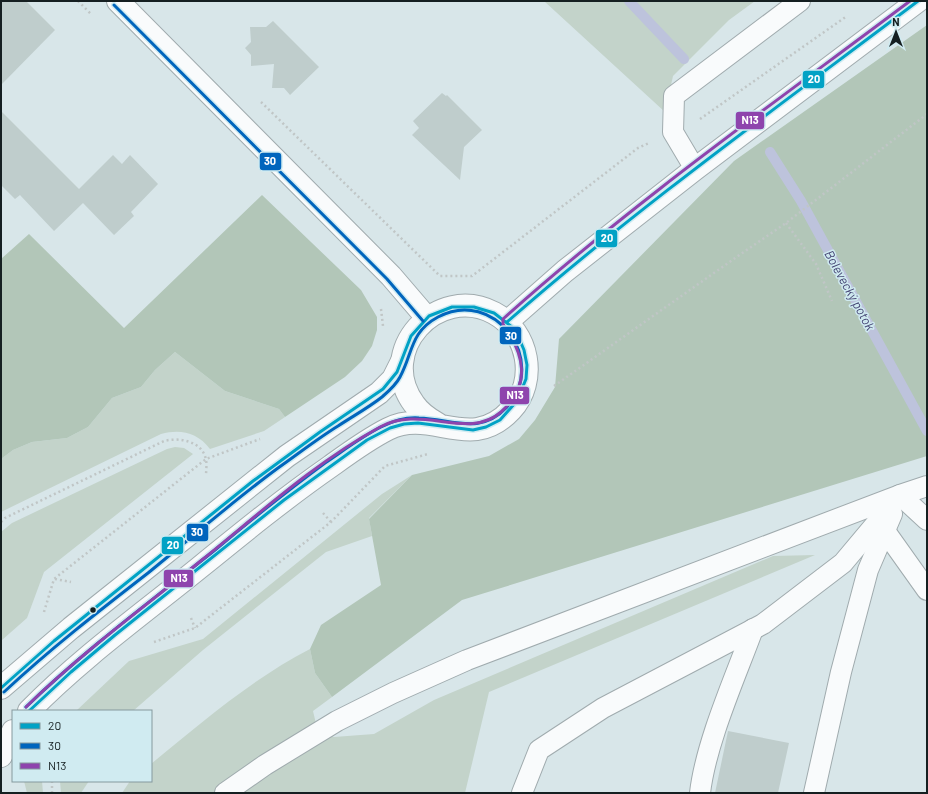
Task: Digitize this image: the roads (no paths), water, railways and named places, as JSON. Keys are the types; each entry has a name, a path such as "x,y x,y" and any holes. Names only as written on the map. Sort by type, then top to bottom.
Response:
{"main road":[{"path":"118,1 391,276 427,318"},
{"path":"507,322 565,271 695,169 918,1"},
{"path":"1,688 70,628 269,469 336,421 379,393 393,379 402,360 410,337 427,318 449,308 461,306 486,309 507,322 516,332 526,357 526,378 520,397 503,418 491,425 478,429 451,429 438,424 424,415 414,405 407,393 402,373 402,360"},
{"path":"30,710 95,651 294,492 356,448 389,428 401,423 417,422 438,424"},
{"path":"1,756 12,733"}],"lane":[{"path":"695,169 673,132 674,96 800,1"},
{"path":"225,793 265,765 337,721 392,693 460,663 927,486"},
{"path":"900,495 927,520"},
{"path":"814,793 841,672 868,570 882,526 900,495"},
{"path":"882,526 927,590"},
{"path":"522,793 539,750 603,708 763,624 843,563 882,526"},
{"path":"700,793 718,726 754,629"}],"waterway":[{"name":"Bolevecký potok","path":"629,1 684,59"},
{"name":"Bolevecký potok","path":"770,152 801,201 927,431"}]}
